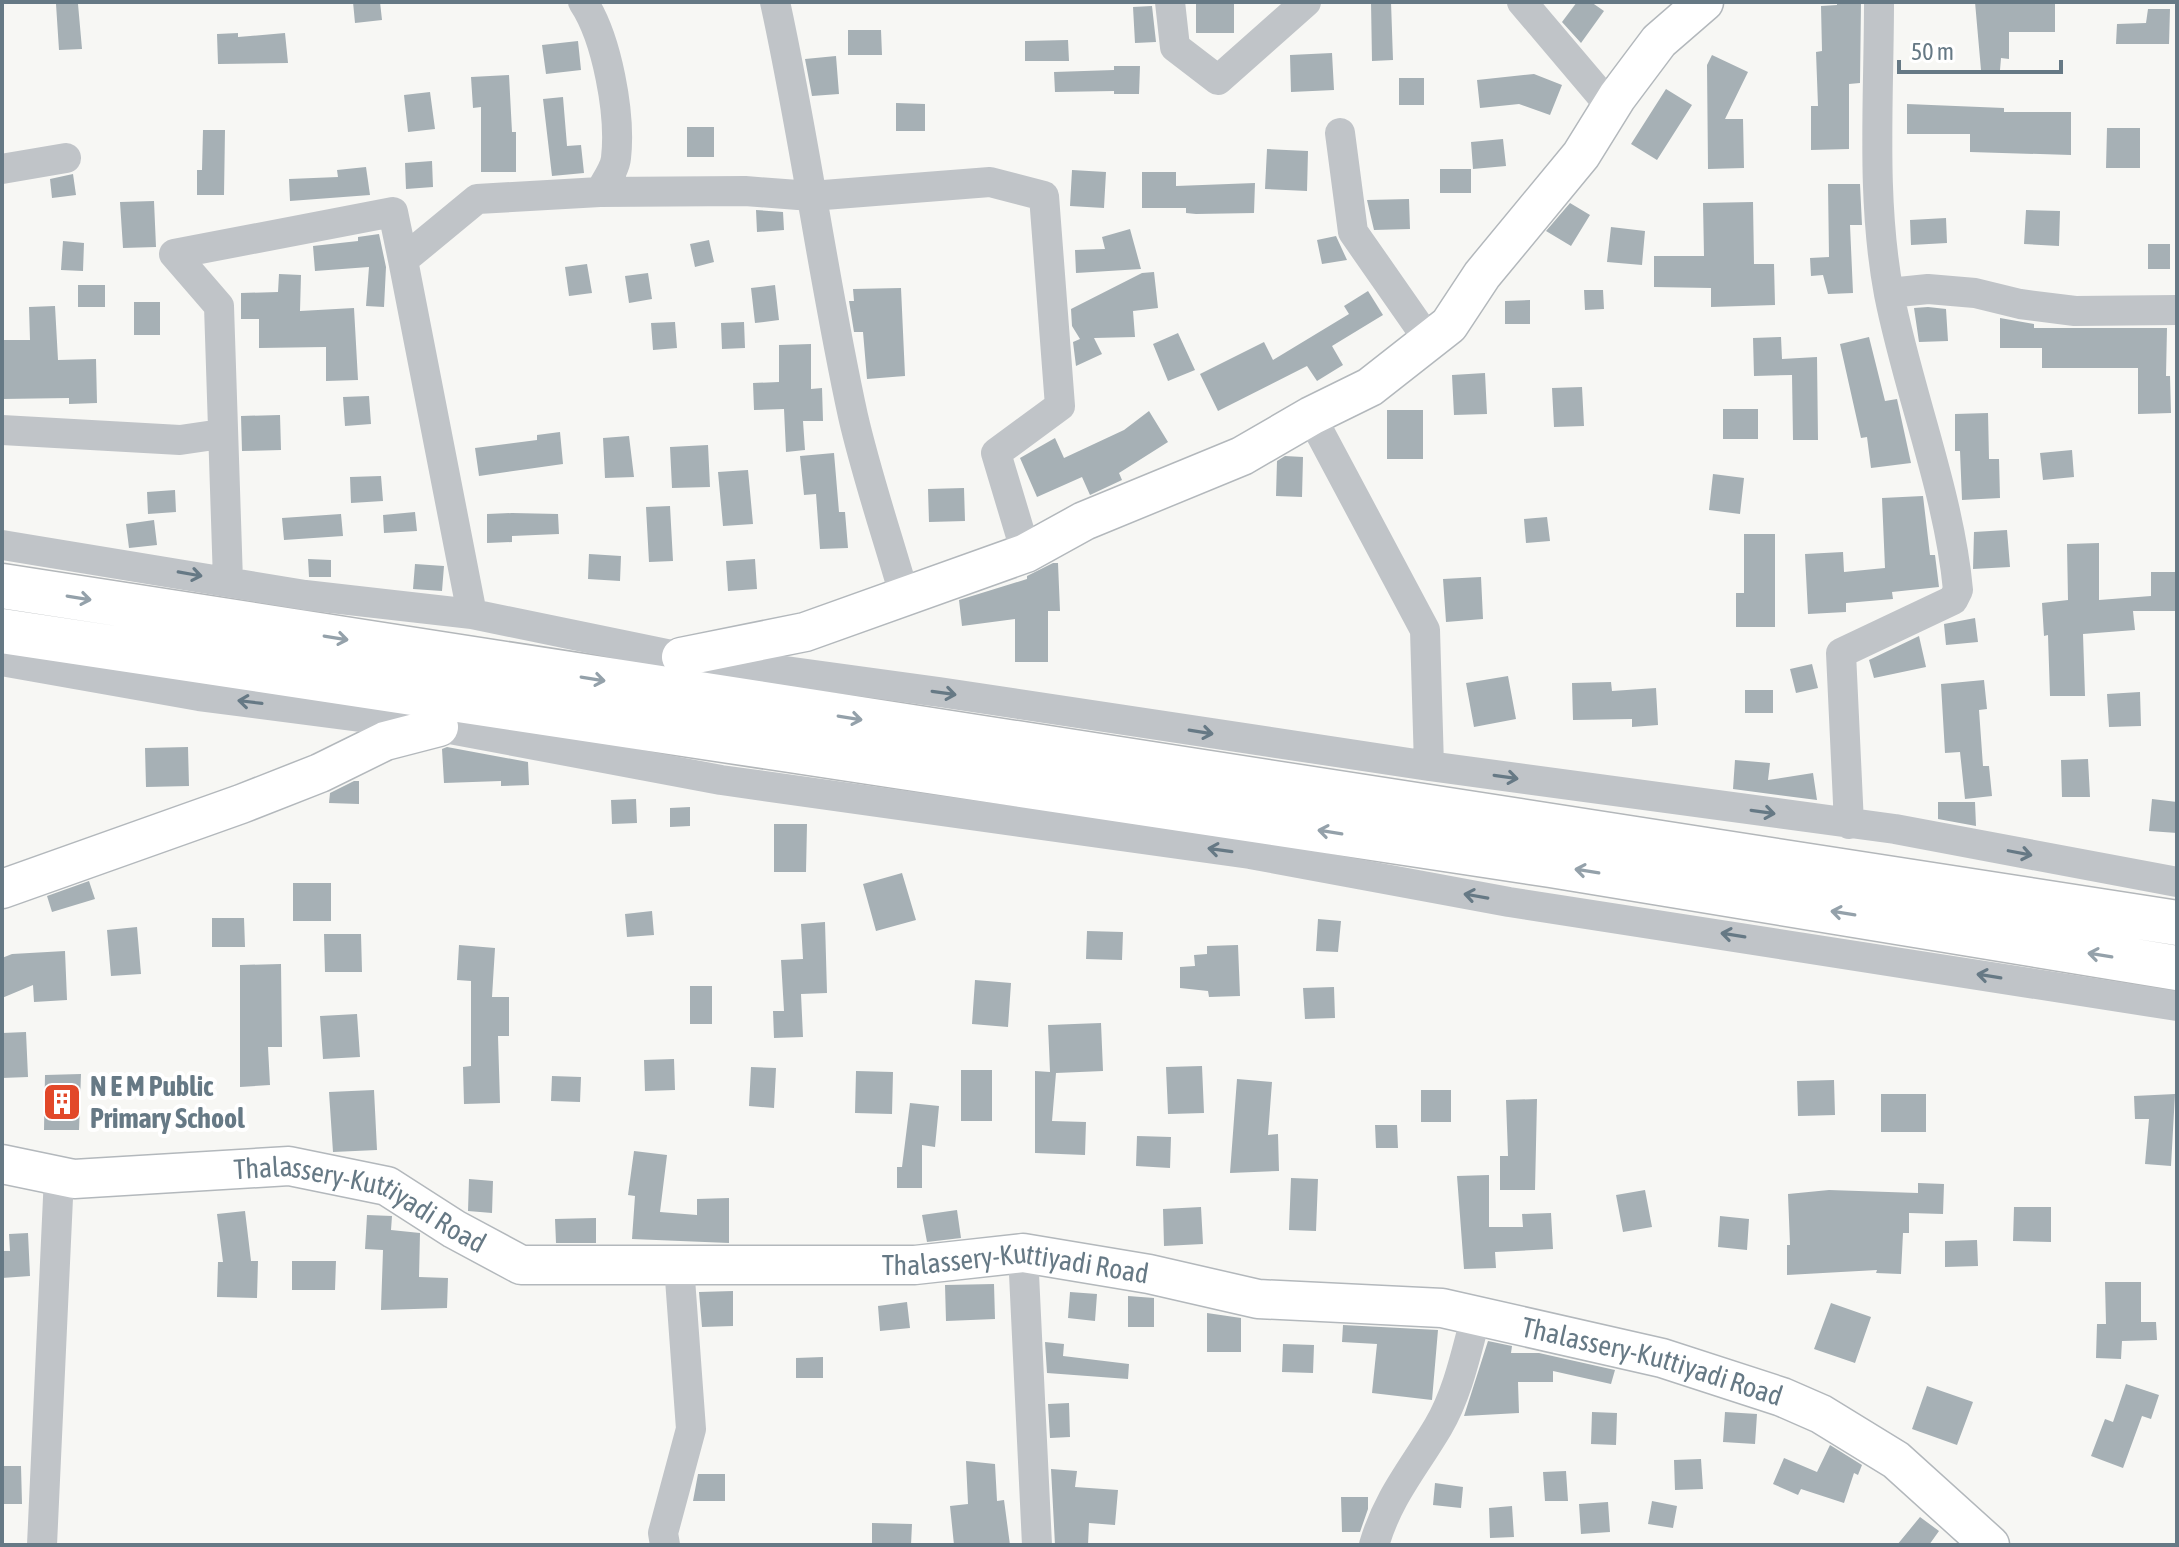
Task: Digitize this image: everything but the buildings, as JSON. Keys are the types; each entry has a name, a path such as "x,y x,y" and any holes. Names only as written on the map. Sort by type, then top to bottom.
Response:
{"highway":[{"path":"2,586 2177,923"},
{"path":"2,631 1551,865 2177,968"}],"main road":[{"path":"681,657 805,632 1026,553 1084,521 1242,456 1311,416 1370,387 1449,325 1482,275 1581,155 1659,41 1704,2"},
{"path":"2,889 241,804 320,773 385,741 439,727"},
{"name":"Thalassery-Kuttiyadi Road","path":"2,1164 74,1179 289,1166 387,1186 454,1229 521,1265 915,1265 1023,1253 1149,1274 1258,1299 1402,1303 1476,1316 1662,1358 1746,1384 1821,1414 1896,1460 1990,1545"}],"street":[{"path":"583,2 596,21 613,94 616,161 600,192"},
{"path":"775,2 799,113 811,196 854,419 905,598"},
{"path":"1170,2 1175,47 1218,80 1306,2"},
{"path":"1522,2 1611,107"},
{"path":"1849,824 1841,653 1953,600 1958,590 1924,429 1889,293 1879,182 1879,2"},
{"path":"1340,133 1353,232 1429,341"},
{"path":"2,169 66,158"},
{"path":"403,260 477,199 600,192 745,191 811,196 990,182 1044,196 1060,406 996,453 1026,553"},
{"path":"228,581 219,306 174,254 393,212 472,614"},
{"path":"1889,293 1928,289 1975,293 2020,304 2075,311 2177,310"},
{"path":"1311,416 1425,630 1429,766"},
{"path":"2,430 180,440 221,434"},
{"path":"2,545 305,595 472,614 681,657 939,692 1429,766 1895,829 2177,882"},
{"path":"2,661 199,696 439,727 721,780 1250,854 1509,902 2177,1006"},
{"path":"42,1545 59,1176"},
{"path":"1023,1253 1037,1545"},
{"path":"665,1545 663,1533 691,1429 679,1265"},
{"path":"1374,1545 1384,1511 1440,1424 1460,1376 1476,1316"}],"place":[{"name":"N E M Public Primary School","path":"62,1102"}]}
